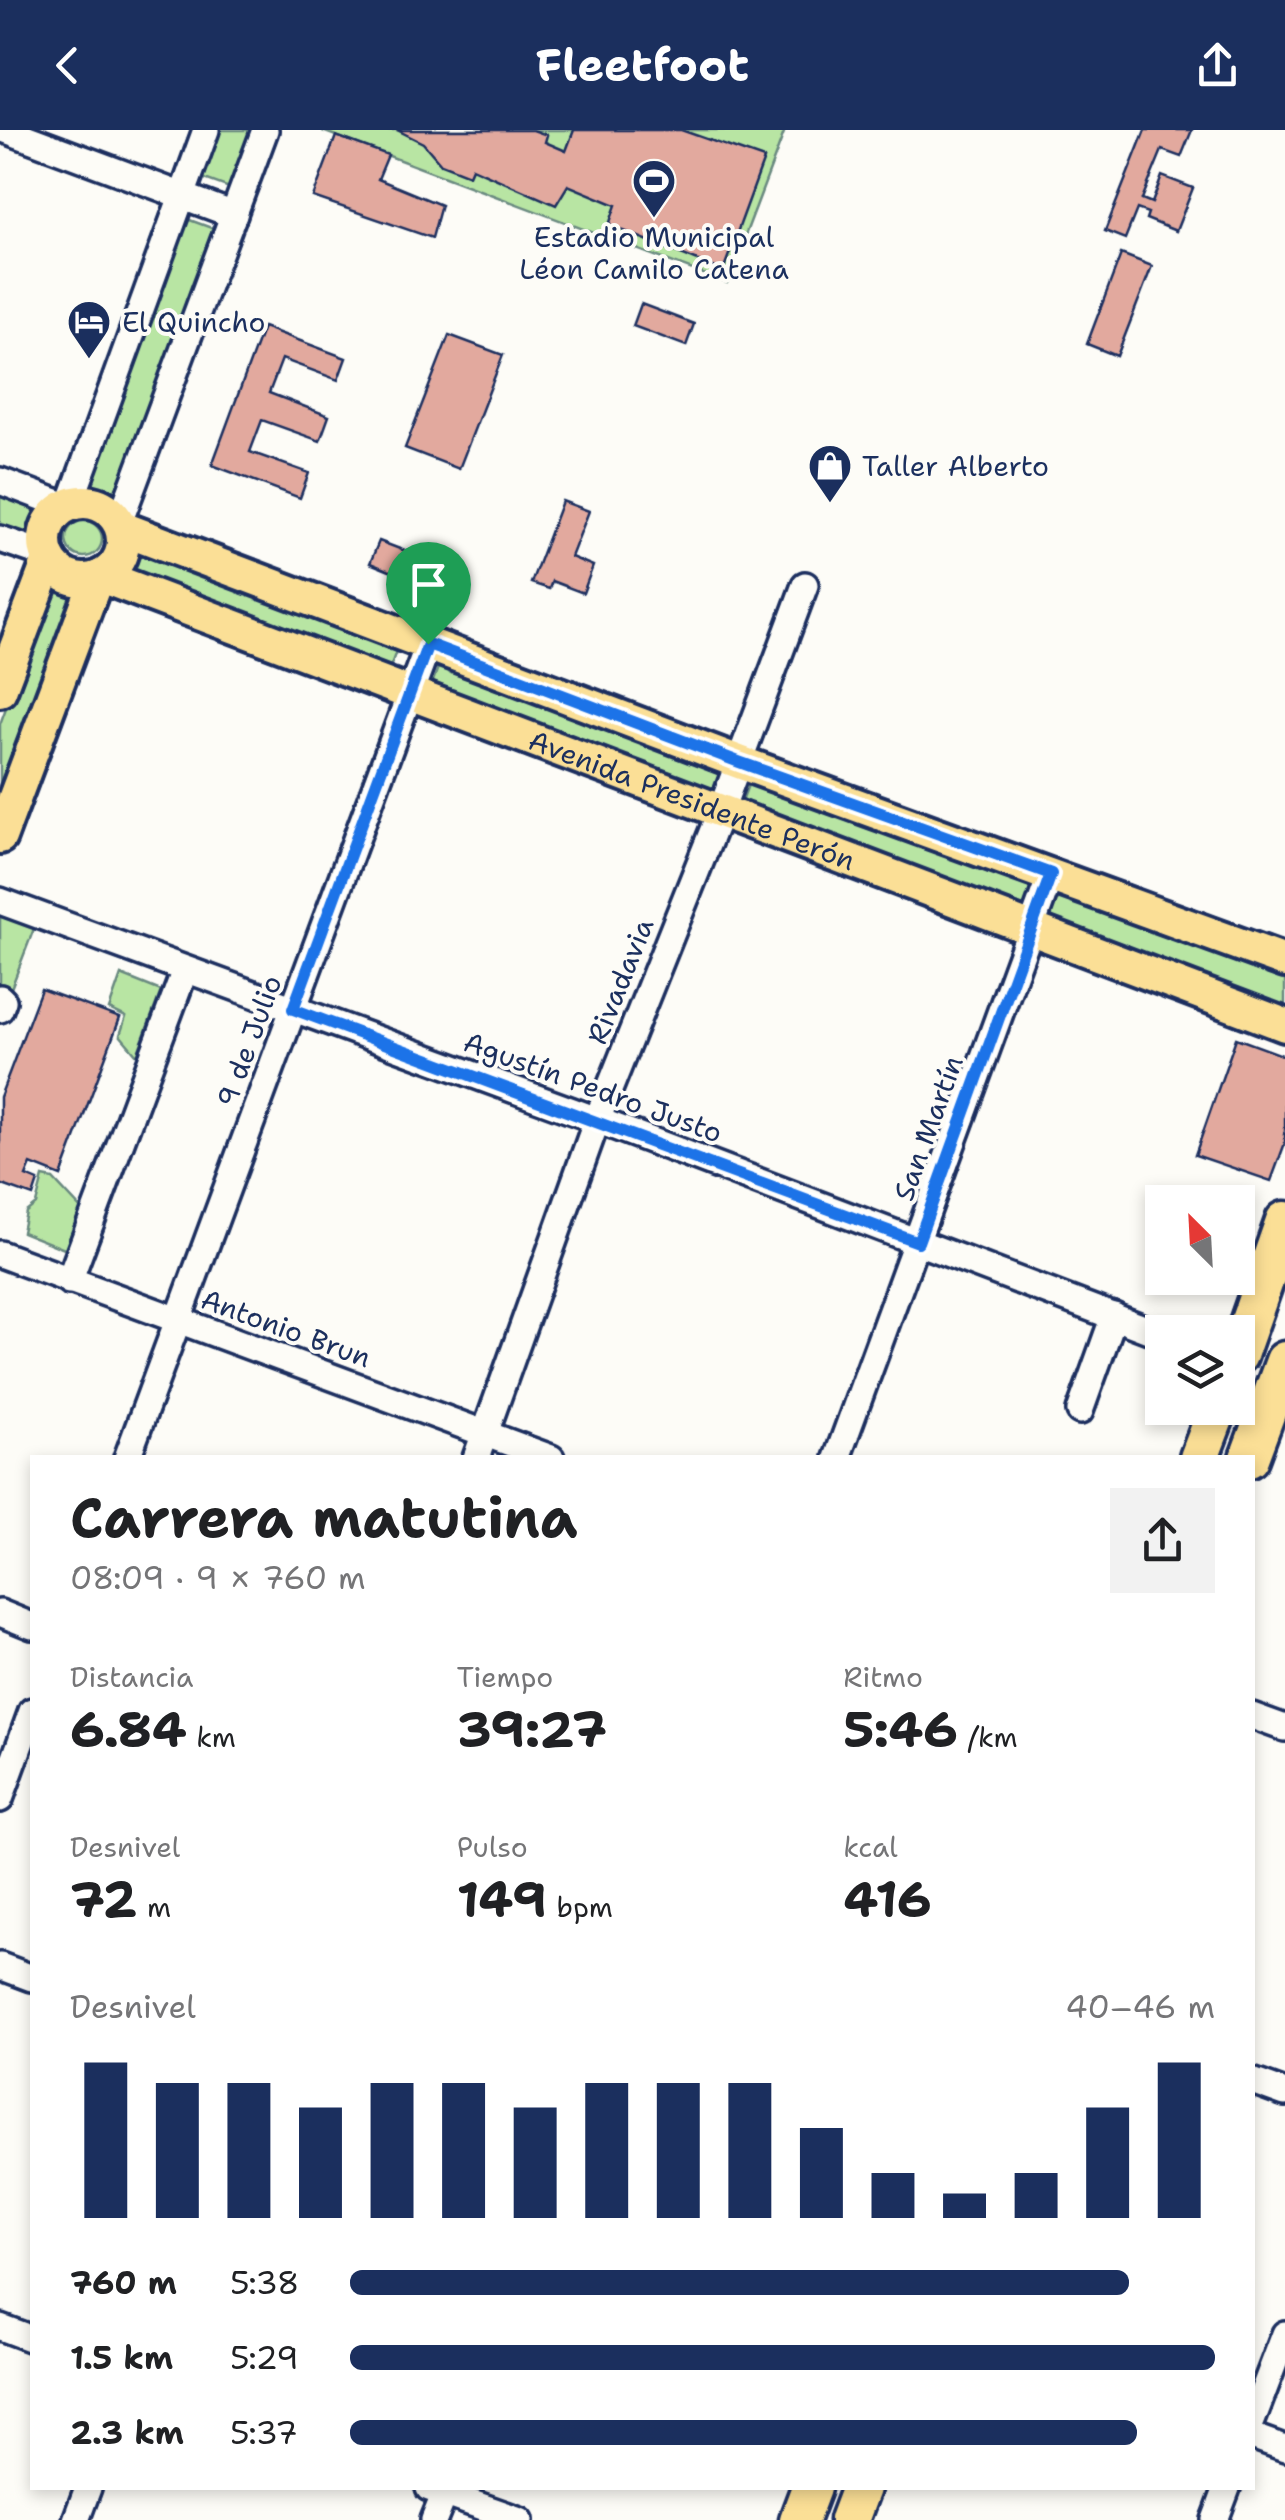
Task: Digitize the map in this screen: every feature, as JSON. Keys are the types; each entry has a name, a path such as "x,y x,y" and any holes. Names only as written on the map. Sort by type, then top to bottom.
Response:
{"highway":[{"path":"1252,1315 1285,1222"},
{"path":"1250,1455 1283,1373"},
{"path":"1199,1455 1211,1425"},
{"path":"799,2520 810,2490"},
{"path":"849,2520 860,2490"}],"main road":[{"path":"0,690 48,557 44,536 47,526 68,505 100,504 120,526 124,538 119,559 99,577 0,837"},
{"name":"Avenida Presidente Perón","path":"120,526 739,762 1285,961"},
{"path":"48,557 66,576 86,580 99,577"},
{"name":"Avenida Presidente Perón","path":"99,577 1285,1025"}],"street":[{"path":"6,130 234,215"},
{"path":"0,482 68,505 206,130"},
{"path":"120,526 266,130"},
{"path":"0,539 48,557"},
{"name":"Rivadavia","path":"481,1445 597,1120 721,810 805,586"},
{"name":"9 de Julio","path":"128,1455 428,644"},
{"name":"San Martín","path":"839,1455 1051,874"},
{"name":"Agustín Pedro Justo","path":"0,901 597,1120 1145,1328"},
{"path":"70,1281 184,970"},
{"path":"0,998 0,1009"},
{"name":"Antonio Brun","path":"0,1254 178,1320 481,1445 536,1455"},
{"path":"1080,1411 1114,1316"},
{"path":"1255,1367 1283,1373"},
{"path":"0,1613 30,1625"},
{"path":"0,1798 30,1716"},
{"path":"1255,1717 1285,1728"},
{"path":"0,1966 30,1977"},
{"path":"1255,2082 1285,2093"},
{"path":"0,2327 30,2338"},
{"path":"1255,2413 1285,2334"},
{"path":"1255,2437 1285,2448"},
{"path":"76,2520 87,2490"},
{"path":"434,2520 440,2490"},
{"path":"443,2490 520,2520"},
{"path":"1215,2520 1226,2490"}],"green space":[{"path":"220,130 254,130 232,189 202,178"},
{"name":"Estadio Municipal Léon Camilo Catena","path":"320,130 785,130 727,283"},
{"path":"187,219 217,230 117,499 87,489"},
{"path":"0,491 47,508 36,538 0,525"},
{"path":"84,521 97,526 102,539 97,552 84,557 71,552 66,539 71,526"},
{"path":"131,547 398,646 388,673 121,574"},
{"path":"53,582 83,593 0,816 0,724"},
{"path":"440,662 726,767 715,797 429,692"},
{"path":"751,777 1037,882 1026,911 740,806"},
{"path":"1056,893 1285,977 1285,1010 1045,922"},
{"path":"0,912 35,926 0,1017"},
{"path":"121,975 161,991 137,1055 120,1035 126,1017 109,1009"},
{"path":"43,1177 53,1179 82,1210 67,1250 22,1232 26,1212 36,1204"}],"building":[{"name":"Estadio Municipal Léon Camilo Catena","path":"397,130 533,130 547,135 545,142 566,151 574,130 681,130 764,159 723,271 609,225 616,205 568,185 556,205 472,168 469,175 441,164 423,143"},
{"path":"1145,130 1192,130 1181,157 1162,150 1142,199 1152,203 1162,176 1193,188 1176,231 1146,219 1148,213 1137,209 1125,239 1105,231"},
{"path":"336,136 388,155 378,179 441,205 432,238 313,197"},
{"path":"1121,254 1152,266 1117,356 1087,344"},
{"path":"641,304 694,324 686,346 633,326"},
{"path":"263,327 346,358 338,380 282,359 269,393 329,416 320,441 262,420 250,452 309,473 300,498 212,465"},
{"path":"449,335 503,355 459,469 405,448"},
{"path":"562,501 589,511 571,557 593,566 583,593 552,581 549,589 531,583"},
{"path":"379,541 426,559 417,582 370,563"},
{"path":"41,989 120,1018 61,1176 31,1164 26,1176 38,1181 33,1196 0,1184 0,1097"},
{"path":"1236,1038 1285,1056 1285,1143 1271,1181 1195,1155"}],"place":[{"name":"Estadio Municipal Léon Camilo Catena","path":"654,219"},
{"name":"El Quincho","path":"89,360"},
{"name":"Taller Alberto","path":"830,504"}],"route":[{"path":"428,644 1051,874 918,1242 293,1009 428,644"}]}
